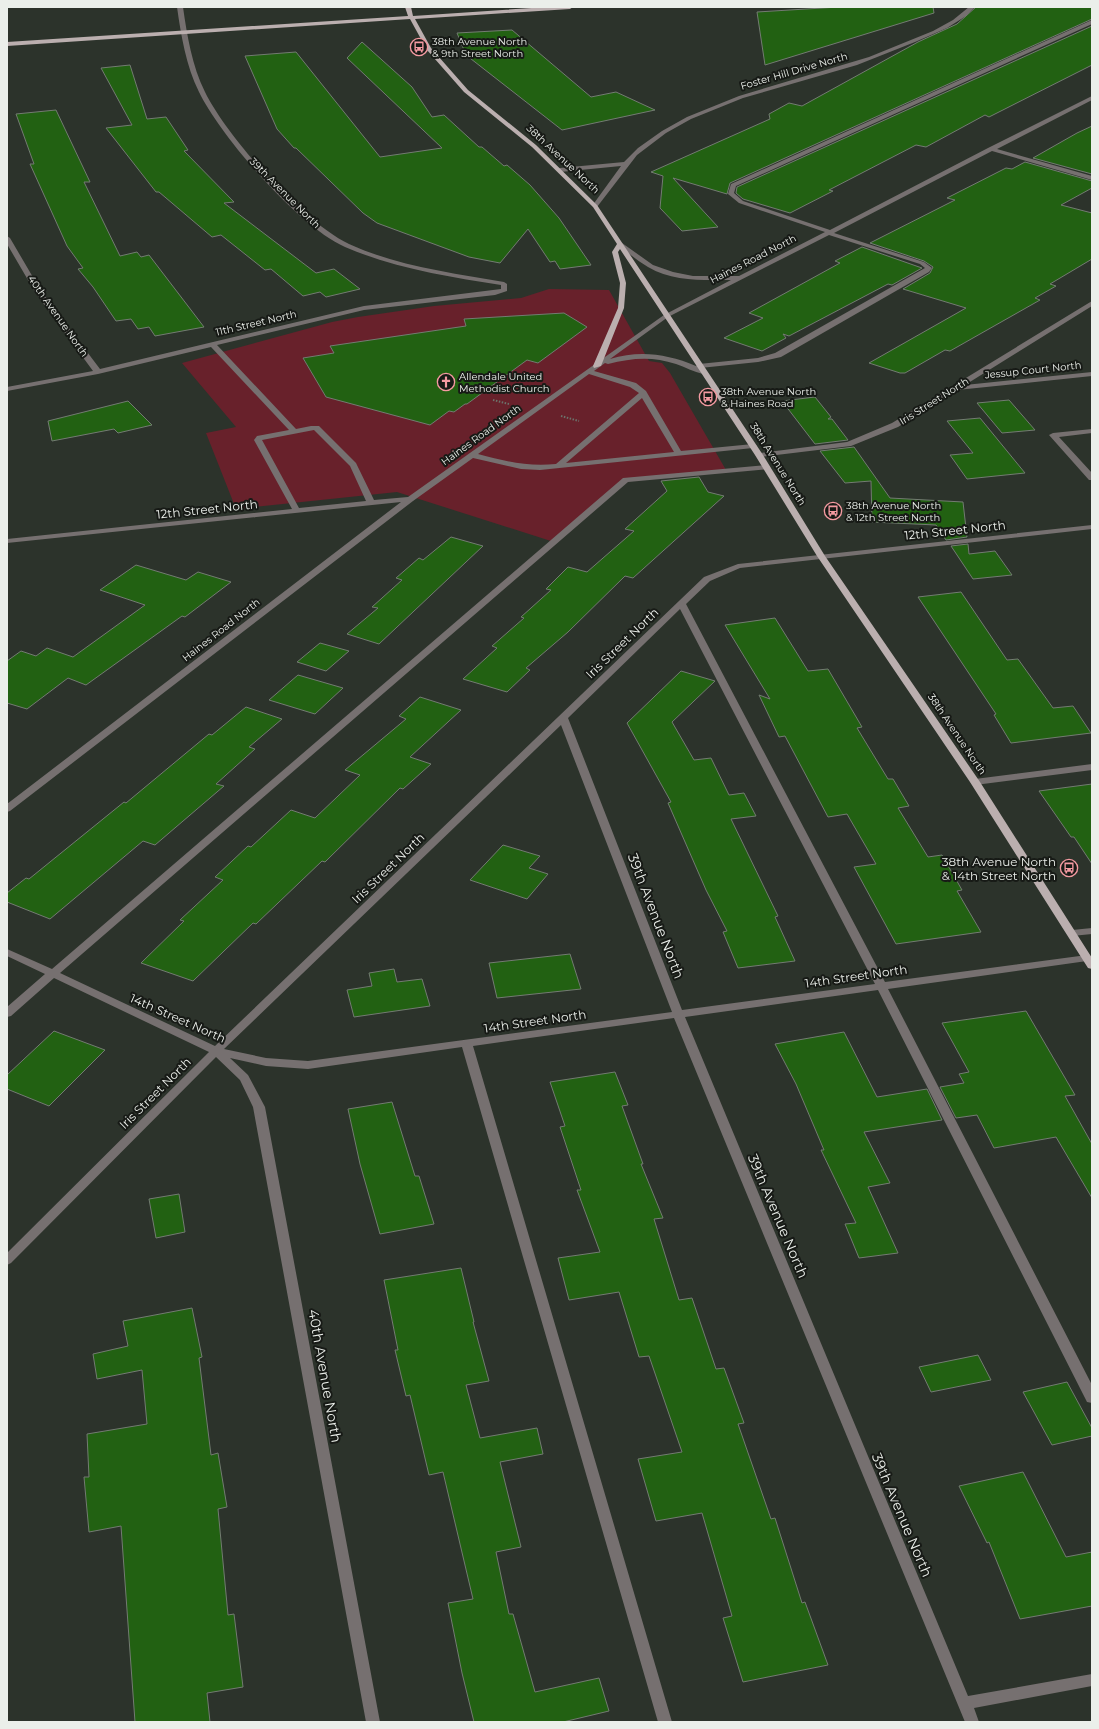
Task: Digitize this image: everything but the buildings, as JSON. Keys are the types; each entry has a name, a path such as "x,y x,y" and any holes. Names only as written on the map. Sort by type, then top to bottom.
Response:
{"main road":[{"name":"38th Avenue North","path":"408,7 411,17 429,49 466,92 534,146 595,206 666,316 759,455 821,556 975,782 1089,962"},
{"path":"7,44 570,7"},
{"path":"597,366 621,308 623,283 615,252 620,244"}],"street":[{"name":"39th Avenue North","path":"180,7 183,33 202,92 228,130 259,170 319,228 344,244 386,260 440,273 504,284"},
{"name":"Foster Hill Drive North","path":"595,206 638,150 660,135 700,113 741,96 850,65 901,46 942,29 972,7"},
{"path":"597,366 624,356 642,355 663,357 701,369 758,360 778,355 927,271 929,268 922,263 741,202 731,194 733,186 1092,22"},
{"name":"Haines Road North","path":"7,809 410,499 666,316 1092,98"},
{"path":"990,149 1092,178"},
{"path":"560,170 628,163"},
{"name":"40th Avenue North","path":"7,238 38,292 98,372"},
{"path":"620,244 652,266 675,275 703,278 740,278"},
{"name":"11th Street North","path":"7,389 98,372 364,308 494,293 505,290 504,284"},
{"name":"Iris Street North","path":"759,455 848,444 895,425 952,388 1092,303"},
{"path":"212,344 294,431"},
{"path":"588,372 633,385 644,393 678,453"},
{"name":"Jessup Court North","path":"952,388 1092,374"},
{"path":"558,466 644,393"},
{"path":"297,511 258,440 262,437 316,428 358,472 371,503"},
{"path":"1092,431 1053,435 1092,478"},
{"path":"472,455 521,466 558,466 753,446"},
{"path":"7,1014 626,480 766,467"},
{"name":"12th Street North","path":"7,541 410,499"},
{"name":"12th Street North","path":"821,556 1092,527"},
{"name":"Iris Street North","path":"7,1260 216,1051 708,579 738,566 821,556"},
{"path":"682,604 881,985 1092,1398"},
{"name":"39th Avenue North","path":"563,718 678,1014 972,1722"},
{"path":"975,782 1092,768"},
{"path":"1072,934 1092,931"},
{"name":"14th Street North","path":"7,952 216,1051 266,1062 308,1065 881,985 1089,962"},
{"path":"467,1044 665,1722"},
{"name":"40th Avenue North","path":"216,1051 244,1078 259,1107 373,1722"},
{"path":"964,1703 1092,1680"}],"shaded area":[{"path":"549,289 609,290 649,361 662,363 670,373 726,470 626,480 554,542 397,492 236,509 206,433 236,427 182,363 332,322 434,306 521,298"}],"place":[{"name":"38th Avenue North & 9th Street North","path":"419,47"},
{"name":"Allendale United Methodist Church","path":"446,382"},
{"name":"38th Avenue North & Haines Road","path":"708,397"},
{"name":"38th Avenue North & 12th Street North","path":"833,511"},
{"name":"38th Avenue North & 14th Street North","path":"1069,868"}]}
